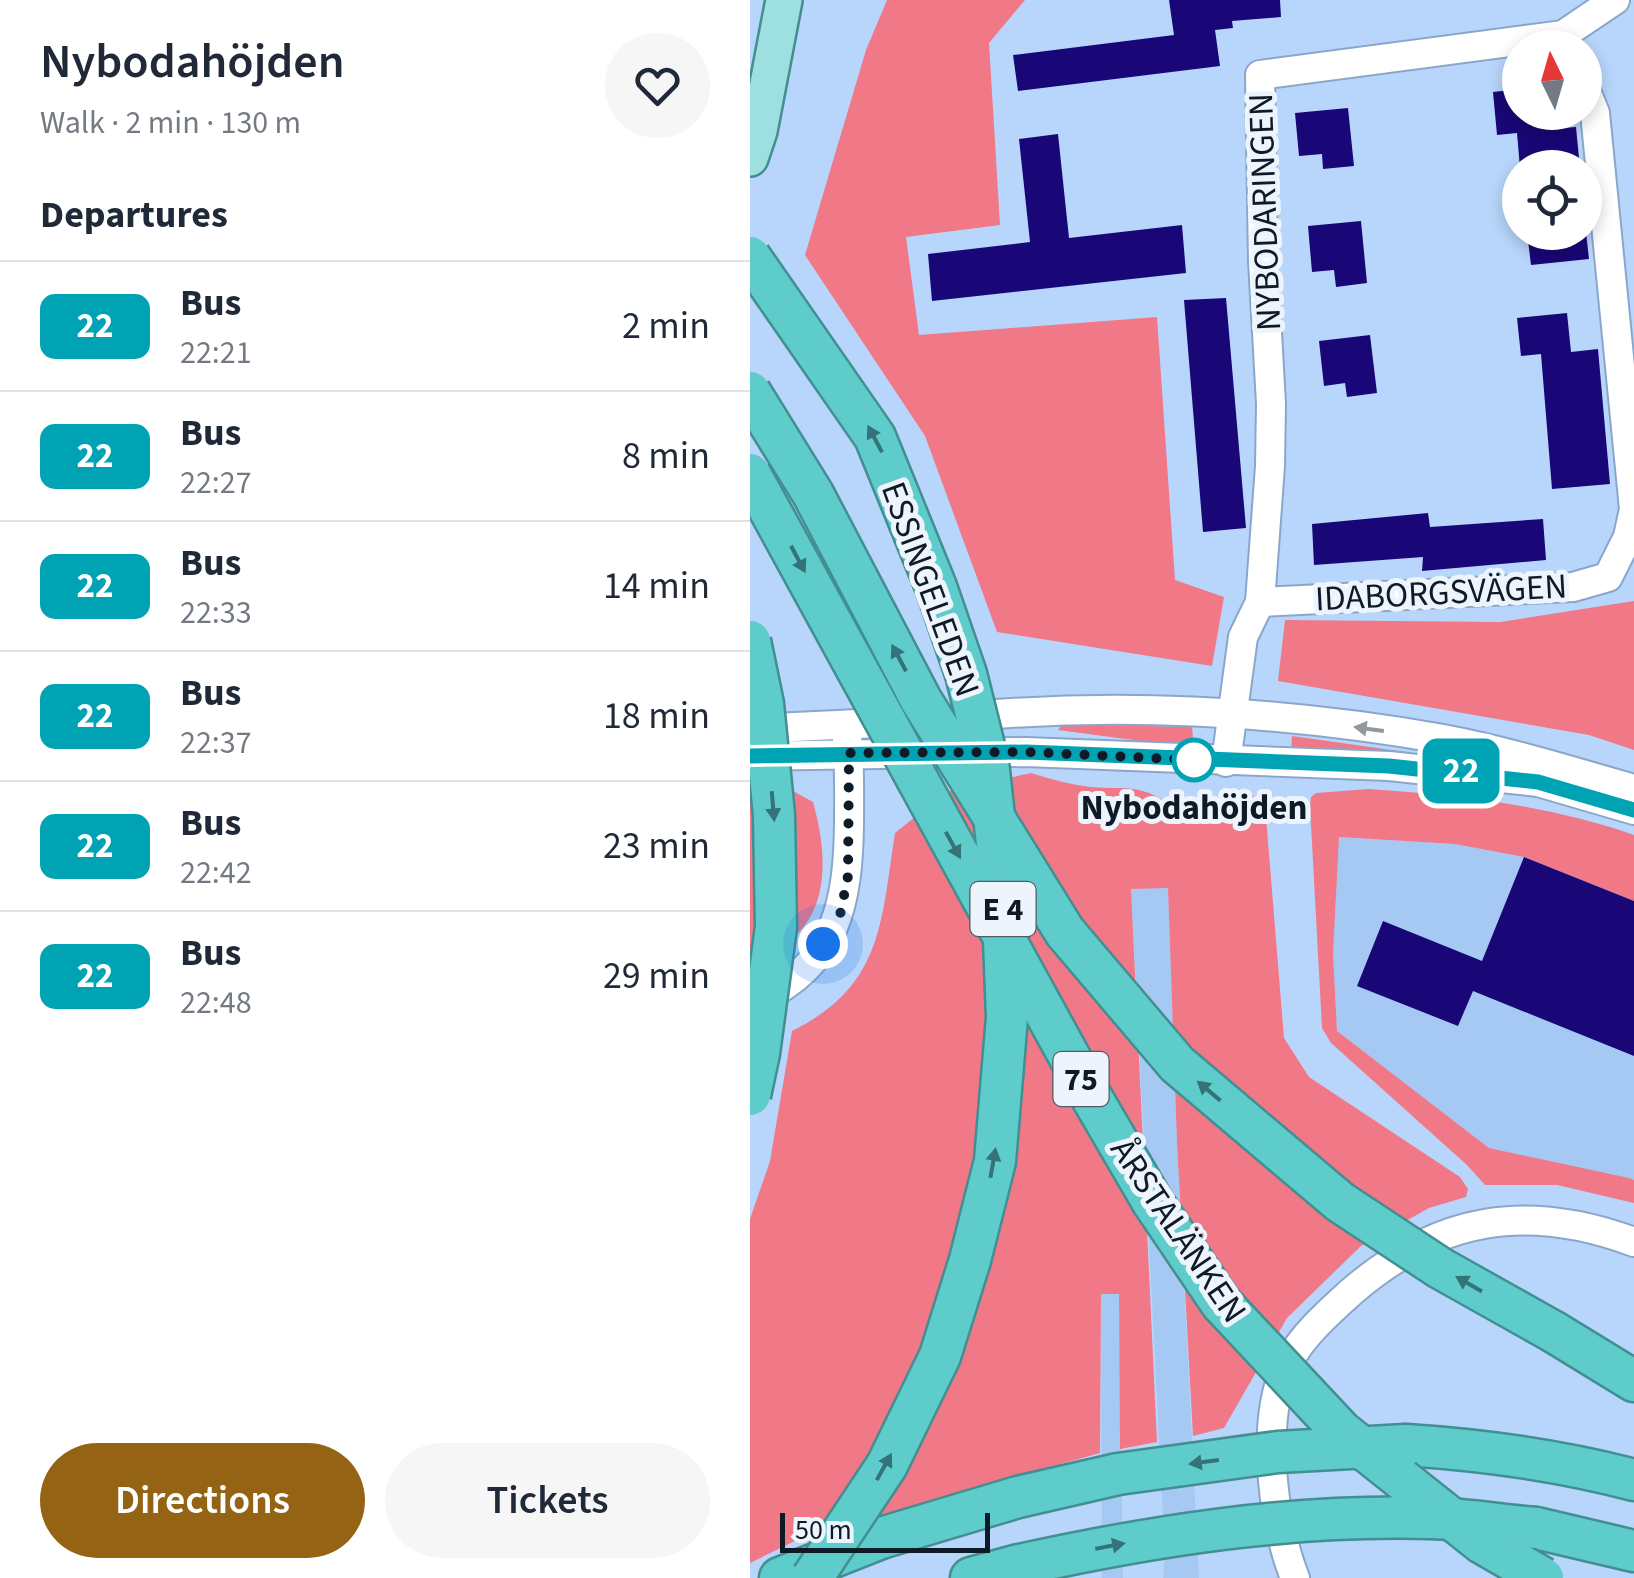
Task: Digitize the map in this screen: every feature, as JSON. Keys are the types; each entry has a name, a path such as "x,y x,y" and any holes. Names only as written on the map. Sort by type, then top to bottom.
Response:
{"highway":[{"name":"ESSINGELEDEN","path":"750,257 875,436 936,587 966,674 988,762 1002,889 1007,1018 994,1161 970,1260 940,1356 894,1450 812,1578"},
{"name":"75","path":"750,392 813,494 921,700 1054,916 1177,1064 1340,1202 1440,1268 1634,1381"},
{"name":"ÅRSTALÄNKEN","path":"750,474 1092,1098 1152,1201 1221,1302 1341,1431 1482,1543 1543,1578"},
{"path":"750,641 763,704 774,815 776,927 760,1053 750,1094"},
{"path":"780,1578 881,1538 1018,1496 1118,1474 1278,1452 1406,1444 1490,1450 1572,1464 1634,1480"},
{"path":"971,1578 1118,1544 1187,1533 1328,1520 1432,1518 1536,1528 1634,1551"}],"main road":[{"path":"750,63 770,0"},
{"path":"750,158 760,131 784,0"}],"street":[{"name":"NYBODARINGEN","path":"1579,30 1616,0"},
{"name":"NYBODARINGEN","path":"1226,762 1243,637 1260,602 1271,404 1262,262 1260,75 1502,48"},
{"name":"IDABORGSVÄGEN","path":"1260,602 1573,587 1608,576 1628,537 1634,509 1597,130"},
{"path":"750,756 1023,711 1231,712 1446,740 1634,789"},
{"path":"750,729 1026,752 1454,770 1538,782 1634,810"},
{"path":"750,1003 780,990 807,968 840,915 848,876 848,740"},
{"path":"1294,1578 1284,1550 1272,1483 1273,1418 1289,1362 1326,1314 1380,1267 1433,1237 1484,1223 1537,1219 1603,1230 1634,1242"}],"shaded area":[{"path":"887,0 1025,0 989,43 1000,225 906,237 919,335 1157,317 1175,580 1224,597 1212,666 997,632 925,436 805,255 866,50"},
{"path":"1634,601 1634,750 1589,735 1278,681 1285,620 1500,622"},
{"path":"1061,726 1192,727 1194,748 1058,730"},
{"path":"1292,736 1406,752 1410,756 1291,752"},
{"path":"1031,773 1084,786 1140,790 1191,811 1211,810 1239,797 1259,799 1265,805 1284,1038 1309,1077 1460,1177 1468,1189 1466,1197 1429,1208 1361,1246 1287,1318 1224,1428 1193,1436 1168,888 1131,889 1157,1442 1120,1449 1119,1294 1101,1294 1100,1453 803,1537 750,1563 750,1219 770,1161 792,1031 845,994 861,972 880,923 895,833 946,792"},
{"path":"1369,789 1503,803 1569,816 1634,835 1634,901 1524,857 1455,844 1339,837 1333,954 1337,1031 1489,1148 1629,1178 1634,1180 1634,1203 1557,1185 1485,1185 1331,1043 1322,1028 1311,797 1316,793"},
{"path":"750,790 793,791 813,802 822,872 815,907 807,922 790,940 750,969"},
{"path":"1339,837 1455,844 1524,857 1634,901 1634,1180 1489,1148 1337,1031 1333,954"},
{"path":"1168,887 1199,1578 1163,1578 1131,889"},
{"path":"1119,1293 1123,1578 1102,1578 1101,1294"}],"building":[{"path":"1169,0 1280,0 1281,17 1232,21 1233,28 1215,30 1220,66 1018,91 1013,55 1174,35"},
{"path":"1502,91 1502,130 1576,130 1578,150 1518,150 1517,133 1497,135 1493,92"},
{"path":"1348,108 1354,166 1323,169 1322,154 1299,156 1295,113"},
{"path":"1058,134 1069,238 1182,225 1186,273 932,301 928,254 1030,242 1019,139"},
{"path":"1361,221 1367,283 1336,287 1334,270 1312,272 1308,226"},
{"path":"1529,250 1588,250 1589,259 1531,265"},
{"path":"1226,298 1246,528 1203,532 1184,300"},
{"path":"1567,313 1571,352 1598,349 1610,484 1552,489 1541,354 1521,356 1517,318"},
{"path":"1370,335 1377,393 1347,397 1345,383 1324,386 1319,341"},
{"path":"1428,513 1430,527 1543,519 1546,560 1422,571 1423,557 1314,565 1312,524"},
{"path":"1524,857 1634,901 1634,1056 1473,991 1458,1026 1357,986 1383,921 1482,961"}],"bus line":[{"name":"22","path":"750,756 1026,752 1389,766 1538,782 1634,810"}],"place":[{"name":"Nybodahöjden","path":"1194,760"}],"route":[{"path":"823,944 840,915 848,876 849,753 1026,752 1194,760"}]}
